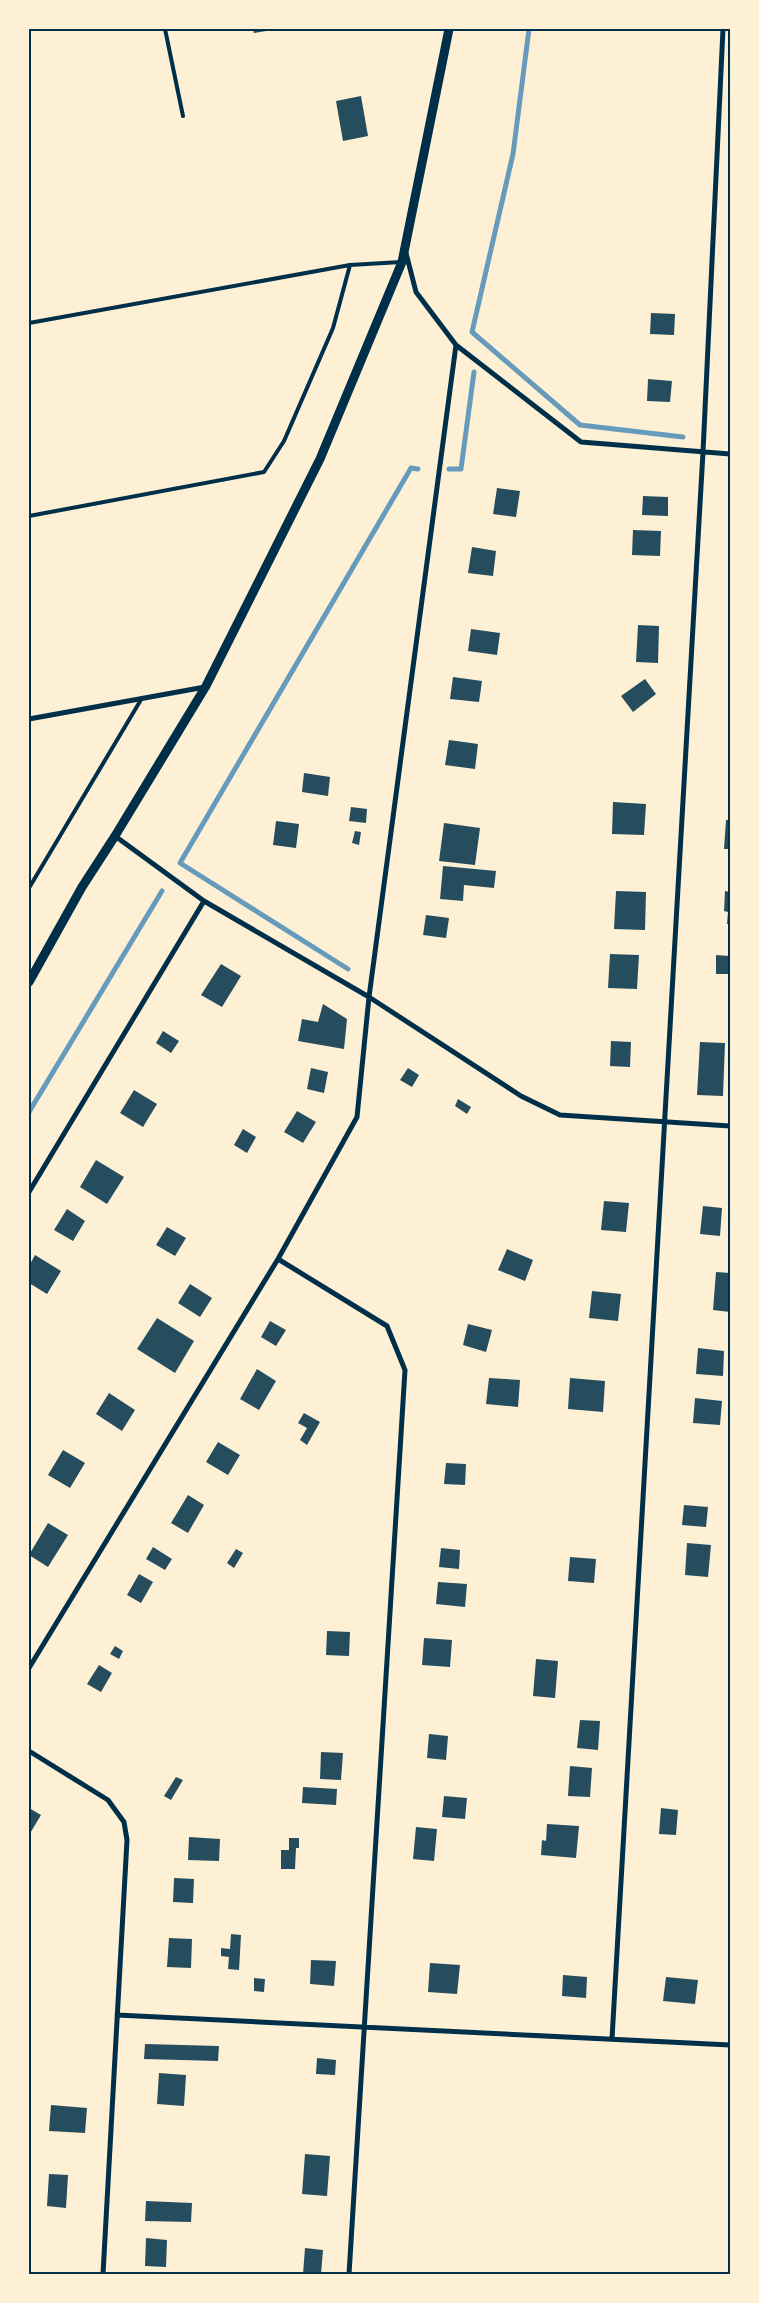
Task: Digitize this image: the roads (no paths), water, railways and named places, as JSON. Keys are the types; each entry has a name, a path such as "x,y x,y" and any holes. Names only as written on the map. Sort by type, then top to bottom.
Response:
{"street":[{"path":"29,982 82,887 116,836 206,686 320,460 402,262 449,29"},
{"path":"612,2039 703,452 723,29"},
{"path":"405,250 416,292 456,344 581,442 730,454"},
{"path":"29,1668 278,1259 357,1117 369,997 456,344"},
{"path":"29,719 206,686"},
{"path":"116,836 204,901 369,997 521,1096 560,1116 730,1126"},
{"path":"29,1192 204,901"},
{"path":"278,1259 387,1326 405,1370 349,2274"},
{"path":"29,1751 96,1791 116,1809 124,1822 127,1840 103,2274"},
{"path":"117,2015 730,2045"}],"lane":[{"path":"166,29 183,116"},
{"path":"29,323 350,264 402,262"},
{"path":"29,516 264,472 284,441 333,328 350,264"},
{"path":"29,888 142,698"}],"waterway":[{"path":"529,29 513,154 472,332 580,425 683,437"},
{"path":"449,469 461,469 474,372"},
{"path":"348,969 180,863 411,468 418,469"},
{"path":"29,1112 162,891"}]}
